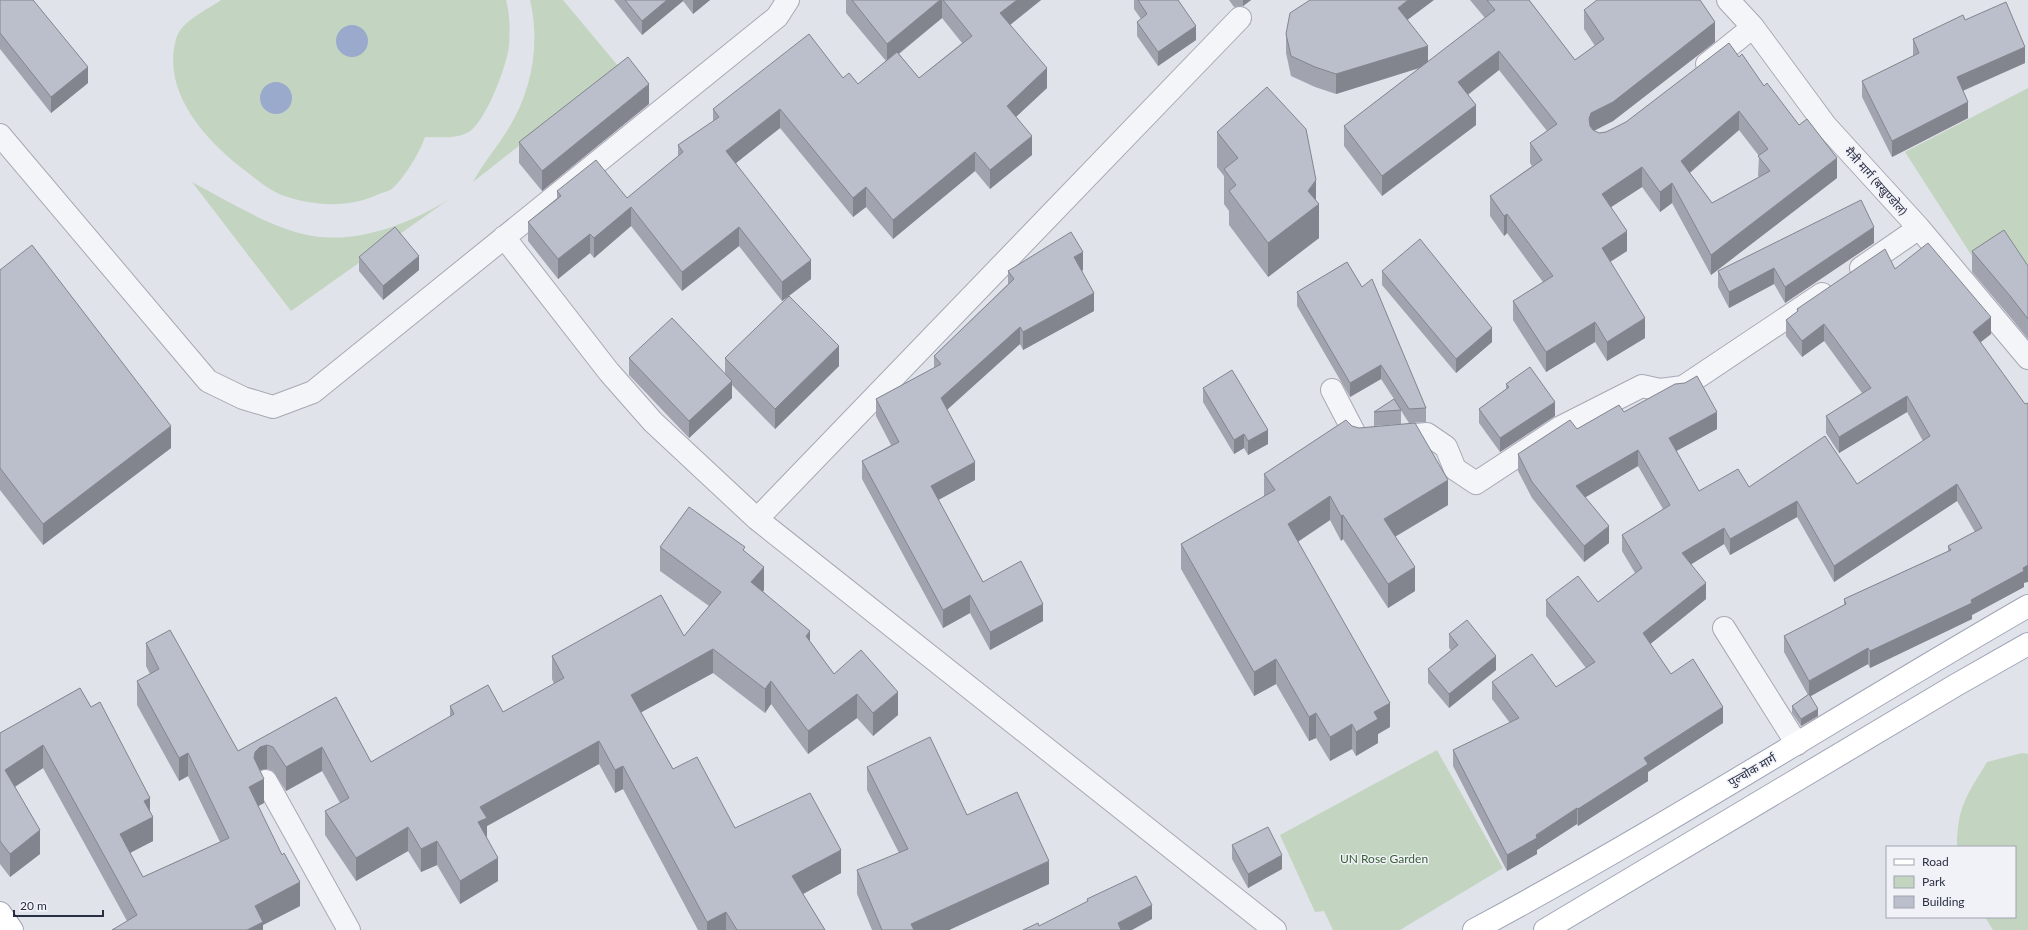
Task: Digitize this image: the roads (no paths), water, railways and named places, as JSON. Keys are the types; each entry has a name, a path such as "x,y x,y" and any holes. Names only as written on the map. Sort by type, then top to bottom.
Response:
{"main road":[{"name":"पुल्चोक मार्ग","path":"1474,930 1797,744 2028,606"},
{"path":"1545,930 1949,689 2028,644"},
{"path":"0,913 12,930"}],"street":[{"path":"0,135 208,381 243,398 273,407 313,392 777,17 788,0"},
{"name":"मैत्री मार्ग (बखुण्डोल)","path":"1728,0 1753,27 1826,126 1919,228 2028,358"},
{"path":"756,519 1240,18"},
{"path":"1694,75 1753,27"},
{"path":"1332,390 1358,440 1427,434 1446,447 1455,469 1476,483 1561,427 1642,386 1660,390 1683,388 1919,228"},
{"path":"504,237 624,389 653,422 756,519 1275,930"},
{"path":"1724,628 1797,744"},
{"path":"266,781 349,930"}],"water":[{"path":"352,25 361,28 365,32 368,41 365,50 361,54 352,57 343,54 339,50 336,41 339,32 343,28"},
{"path":"276,82 285,85 289,89 292,98 289,107 285,111 276,114 267,111 263,107 260,98 263,89 267,85"}],"park label":[{"name":"UN Rose Garden","path":"1384,858"}]}
